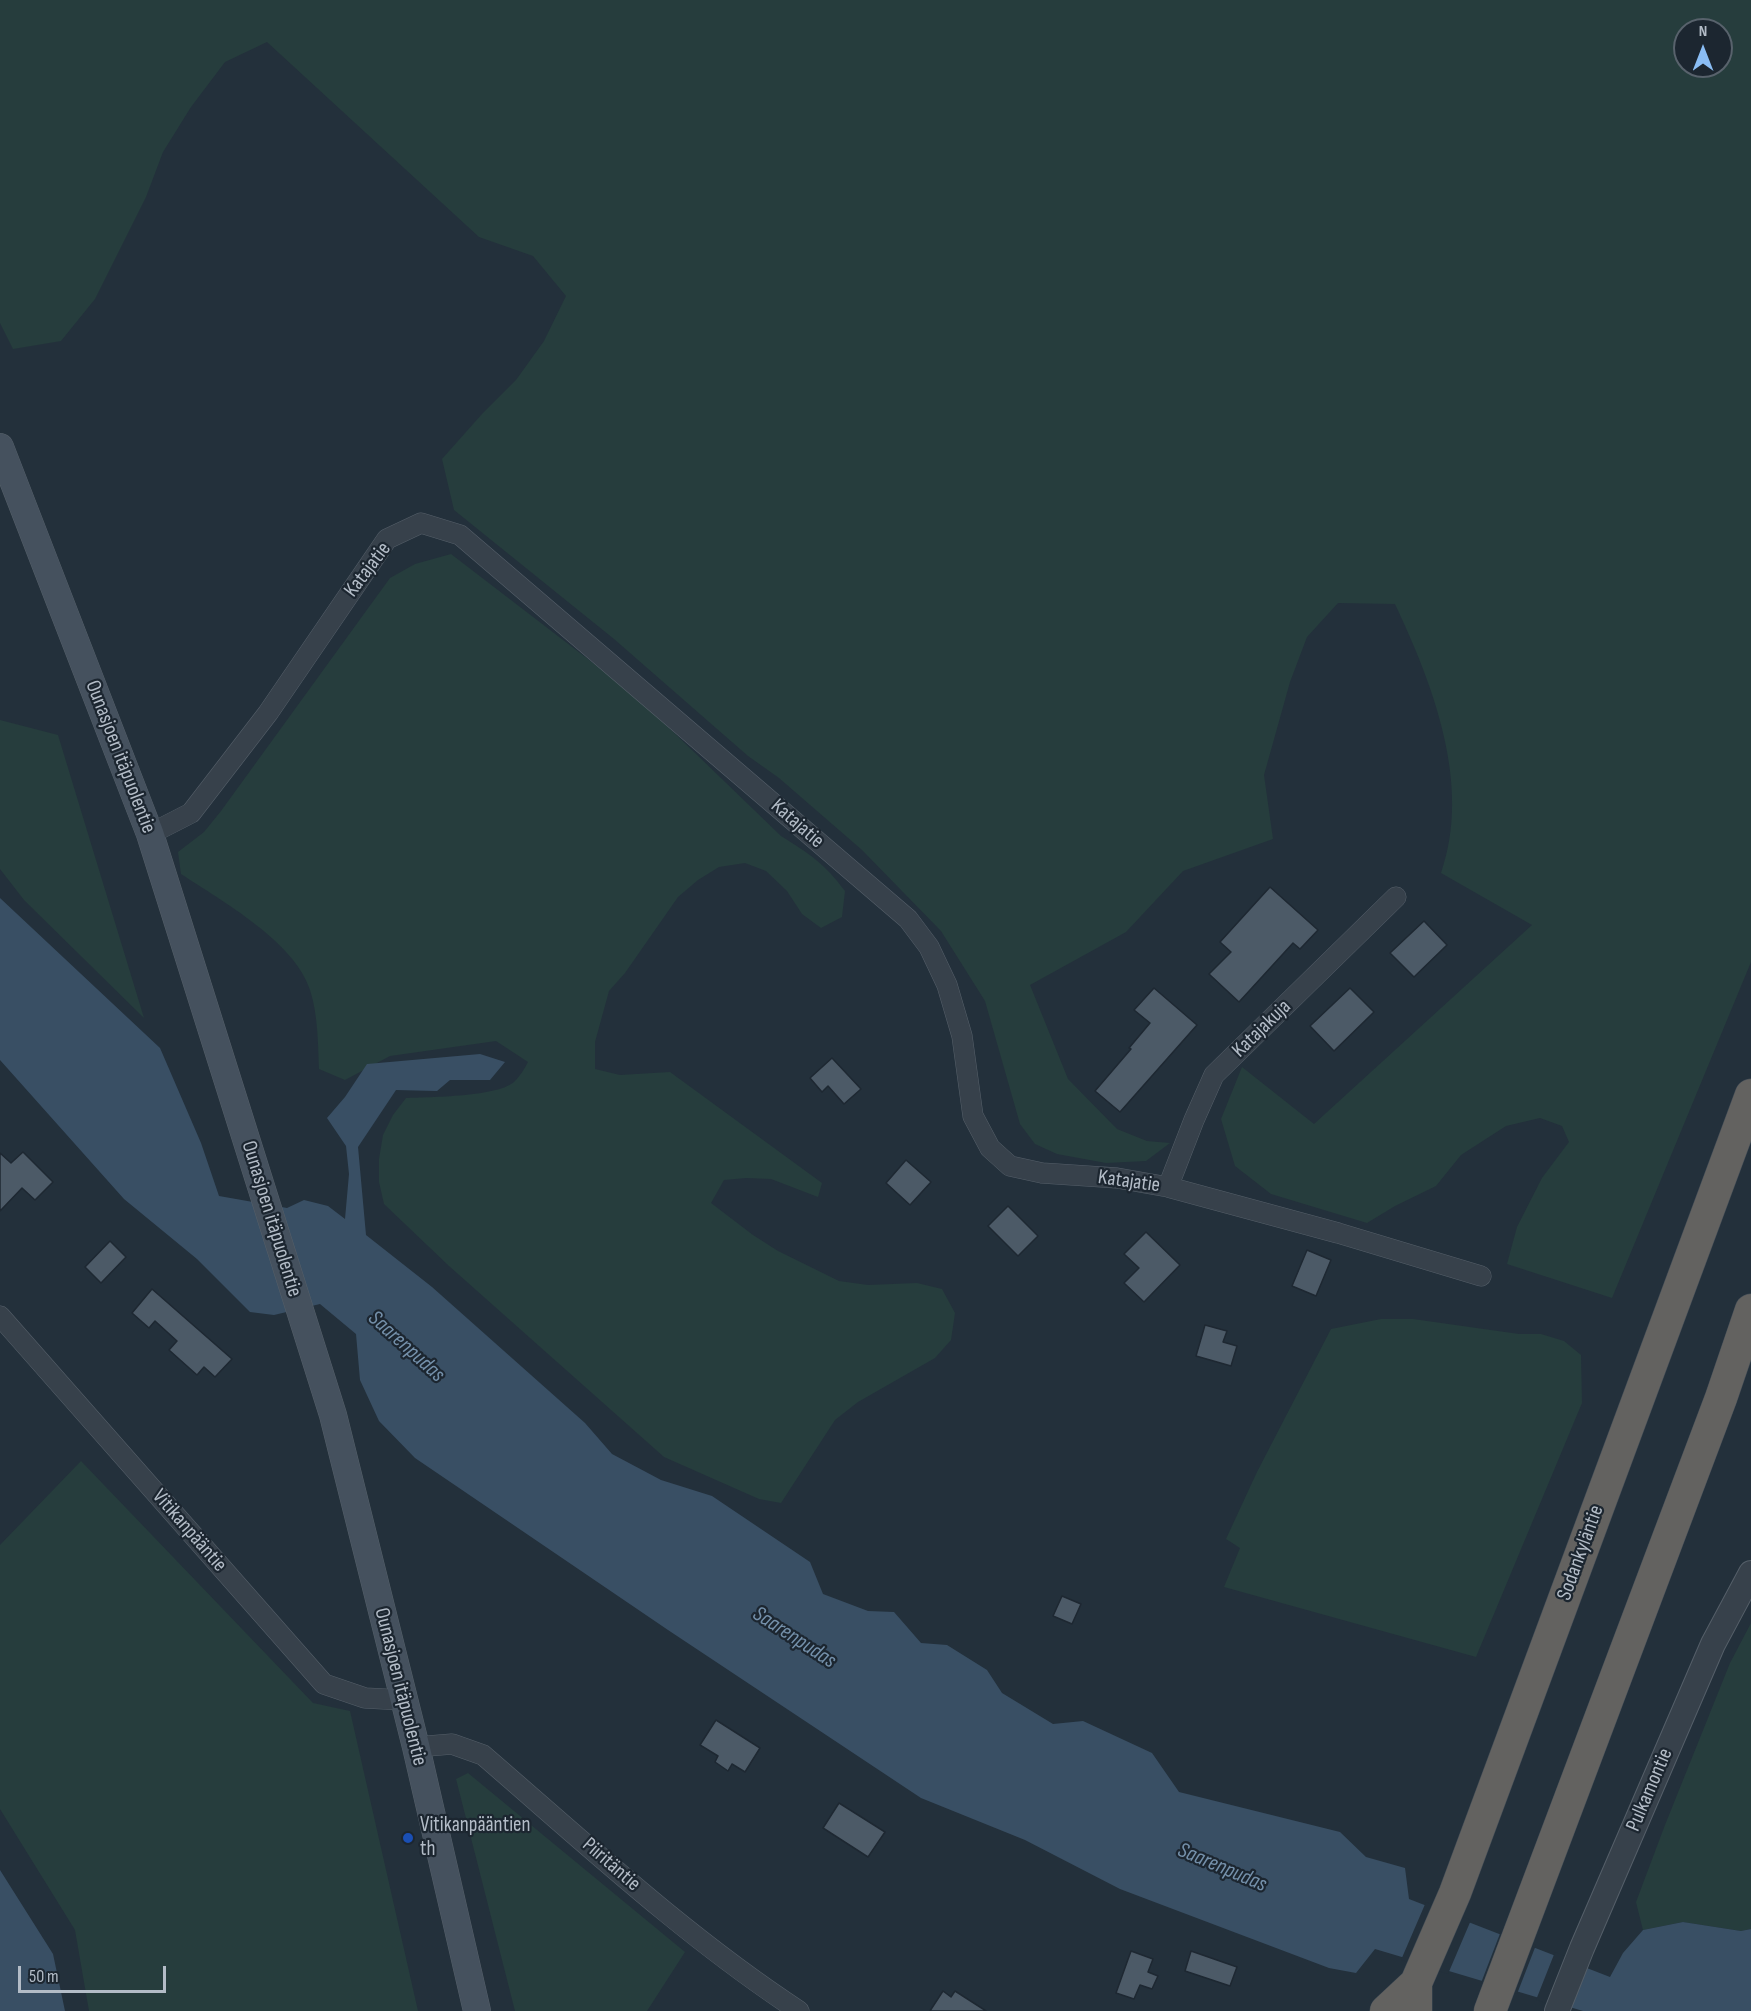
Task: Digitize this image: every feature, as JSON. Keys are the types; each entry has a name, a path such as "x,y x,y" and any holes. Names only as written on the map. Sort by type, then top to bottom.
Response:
{"highway":[{"name":"Sodankyläntie","path":"1416,1997 1751,1095"},
{"path":"1491,2010 1721,1398 1751,1310"},
{"path":"1386,2011 1416,1997"}],"main road":[{"name":"Ounasjoen itäpuolentie","path":"0,447 150,834 333,1415 416,1747 477,2011"}],"street":[{"name":"Katajatie","path":"150,834 191,813 268,713 387,539 421,524 460,535 908,919 929,947 947,985 962,1036 973,1116 990,1148 1010,1166 1042,1173 1117,1178 1168,1187 1338,1233 1481,1276"},
{"name":"Katajakuja","path":"1168,1187 1214,1075 1396,897"},
{"name":"Vitikanpääntie","path":"0,1316 324,1684 365,1698 404,1700"},
{"name":"Pulkamontie","path":"1557,2011 1713,1644 1751,1573"},
{"name":"Piiritäntie","path":"416,1747 452,1744 483,1755 676,1921 799,2011"}],"green space":[{"path":"0,0 1751,0 1751,962 1612,1298 1507,1264 1517,1227 1542,1178 1569,1142 1562,1126 1540,1118 1506,1126 1461,1155 1436,1186 1367,1223 1271,1194 1235,1166 1221,1119 1242,1067 1314,1124 1532,925 1441,873 1449,839 1452,805 1450,771 1444,736 1423,668 1395,604 1338,603 1307,637 1290,682 1264,775 1273,839 1183,871 1126,932 1030,985 1068,1079 1117,1129 1147,1141 1170,1143 1146,1161 1106,1163 1057,1154 1035,1144 1020,1124 985,1001 941,931 862,850 779,778 748,756 614,639 454,510 442,459 516,380 544,341 566,296 533,256 479,237 267,42 225,62 191,107 163,152 146,197 95,299 61,341 13,349 0,323"},
{"path":"451,554 636,696 781,836 816,860 845,891 842,917 821,928 802,914 787,891 766,871 745,863 719,867 698,880 678,897 625,973 609,991 595,1042 595,1069 620,1075 670,1072 822,1183 818,1197 771,1179 724,1180 711,1203 753,1235 778,1251 839,1281 868,1285 917,1283 942,1289 955,1313 951,1340 935,1358 858,1402 835,1420 781,1503 759,1499 664,1457 449,1266 384,1204 379,1182 379,1159 383,1135 393,1115 406,1098 463,1095 495,1090 515,1081 528,1062 496,1041 390,1056 345,1080 319,1069 315,1009 302,972 289,955 255,924 181,874 178,852 204,832 221,811 390,578 415,564"},
{"path":"0,720 58,735 144,1018 24,900 0,869"},
{"path":"1381,1319 1413,1319 1519,1334 1541,1334 1564,1341 1581,1355 1582,1403 1476,1657 1224,1587 1240,1548 1226,1539 1257,1472 1331,1329"},
{"path":"81,1461 313,1703 350,1711 418,2011 89,2011 75,1930 0,1809 0,1545"},
{"path":"1751,1623 1751,1929 1741,1931 1683,1922 1643,1930 1636,1902 1730,1663"},
{"path":"468,1773 685,1952 647,2011 515,2011 456,1779"}],"water":[{"name":"Saarenpudas","path":"0,898 160,1048 201,1143 219,1196 287,1208 304,1200 328,1206 345,1219 349,1174 346,1146 327,1118 345,1097 367,1064 480,1054 505,1062 490,1080 450,1080 437,1091 396,1090 358,1147 366,1235 432,1287 585,1423 612,1454 661,1480 712,1496 810,1562 823,1594 868,1611 894,1612 921,1643 947,1645 987,1670 1002,1693 1053,1724 1083,1721 1152,1753 1179,1792 1340,1832 1366,1857 1405,1868 1409,1899 1610,1977 1623,1953 1643,1930 1683,1922 1741,1931 1751,1929 1751,2011 1583,2011 1375,1949 1356,1973 1329,1968 1120,1889 1025,1840 921,1798 415,1458 379,1421 360,1380 356,1334 320,1304 274,1315 250,1312 197,1259 124,1199 0,1060"},
{"path":"0,1870 53,1954 65,2011 0,2011"}],"pier":[{"path":"1426,1902 1471,1920 1448,1974 1401,1960"},
{"path":"1501,1931 1536,1945 1517,1994 1481,1983"},
{"path":"1555,1952 1588,1965 1570,2010 1536,2000"}],"building":[{"path":"1270,887 1318,930 1300,949 1293,943 1239,1002 1209,974 1231,952 1220,942"},
{"path":"1424,921 1447,945 1414,977 1390,953"},
{"path":"1154,988 1197,1025 1120,1112 1095,1091 1150,1023 1134,1010"},
{"path":"1350,988 1374,1012 1334,1051 1310,1026"},
{"path":"832,1058 861,1089 844,1104 828,1086 822,1092 810,1078"},
{"path":"23,1152 53,1182 35,1200 22,1188 0,1211 0,1153 11,1163"},
{"path":"906,1160 931,1182 910,1205 886,1183"},
{"path":"1008,1206 1038,1236 1018,1256 988,1226"},
{"path":"1146,1232 1180,1265 1144,1302 1124,1283 1139,1268 1124,1254"},
{"path":"110,1241 126,1257 101,1283 85,1267"},
{"path":"1307,1250 1331,1260 1316,1296 1292,1286"},
{"path":"152,1289 232,1359 215,1377 204,1367 197,1375 169,1350 177,1341 155,1321 149,1328 132,1313"},
{"path":"1205,1325 1227,1331 1223,1342 1237,1346 1231,1366 1196,1356"},
{"path":"1062,1596 1081,1604 1072,1624 1053,1616"},
{"path":"716,1720 760,1748 745,1772 732,1764 728,1771 715,1762 718,1756 700,1745"},
{"path":"839,1803 885,1832 868,1857 823,1828"},
{"path":"1131,1951 1153,1959 1148,1972 1158,1976 1152,1989 1140,1985 1134,1999 1116,1993"},
{"path":"1191,1951 1237,1967 1230,1986 1185,1971"},
{"path":"943,1991 951,1997 955,1991 986,2011 930,2011"}],"place":[{"name":"Vitikanpääntien th","path":"408,1838"}]}
